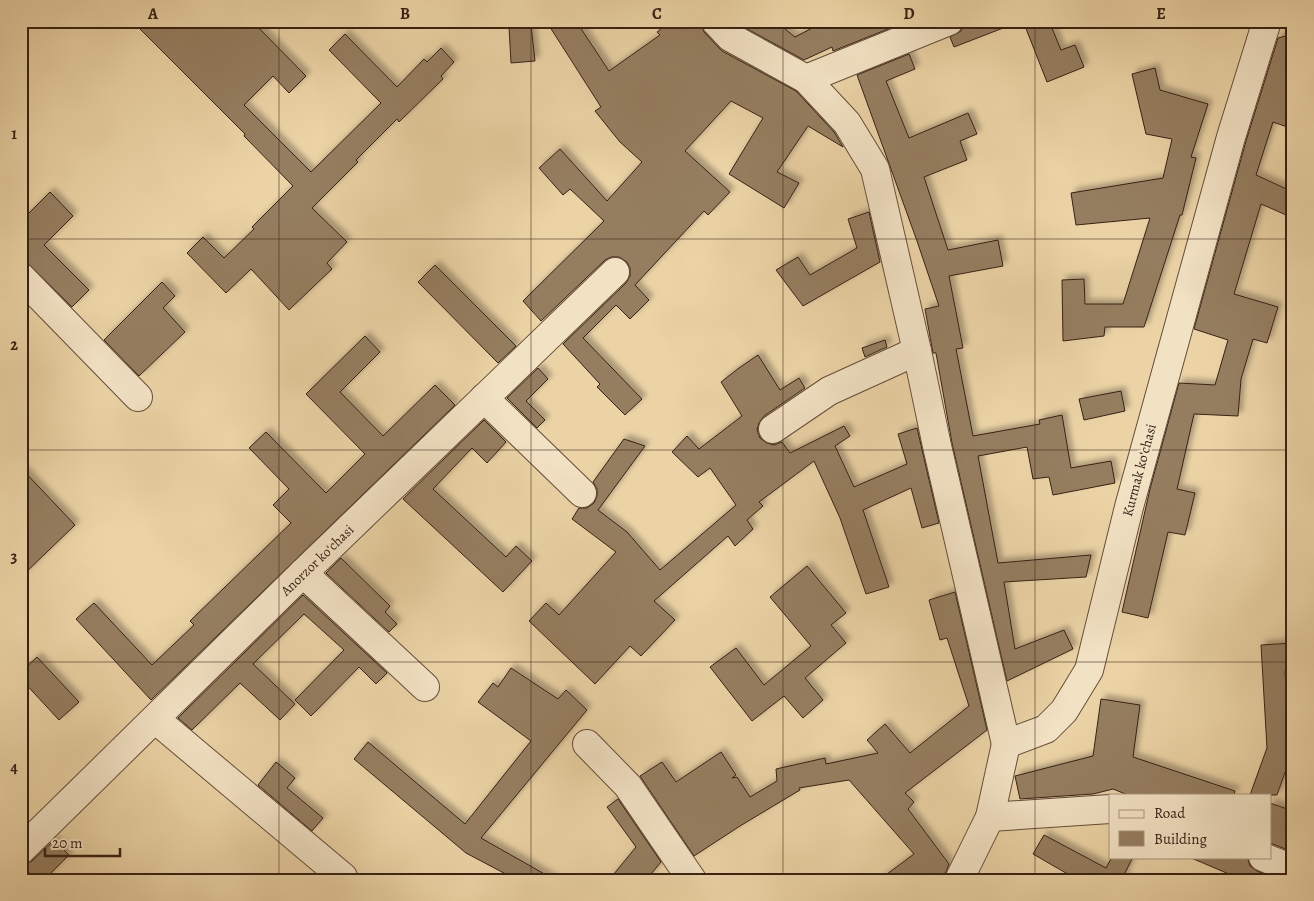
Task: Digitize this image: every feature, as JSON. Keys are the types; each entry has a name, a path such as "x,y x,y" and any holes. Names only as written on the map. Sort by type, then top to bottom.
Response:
{"street":[{"path":"715,21 730,37 806,79 847,123 875,170 1006,744 990,817 959,880"},
{"path":"806,79 949,21"},
{"name":"Kurmak koʻchasi","path":"1006,744 1046,729 1064,711 1089,670 1129,507 1231,137 1268,21"},
{"name":"Anorzor koʻchasi","path":"21,850 303,573 615,272"},
{"path":"21,277 138,397"},
{"path":"773,429 830,391 917,352"},
{"path":"484,398 582,493"},
{"path":"303,573 424,688"},
{"path":"155,719 343,877"},
{"path":"587,744 628,786 692,880"},
{"path":"990,817 1109,809"},
{"path":"1266,858 1293,869"}],"building":[{"path":"132,21 252,21 306,76 289,93 273,76 244,105 311,172 381,103 329,50 345,34 397,87 424,59 427,62 441,48 454,62 441,76 443,79 399,122 397,119 312,208 347,242 327,263 332,269 289,310 251,269 226,293 187,253 203,237 224,258 254,229 252,227 293,186 244,136 245,134"},
{"path":"550,21 576,21 609,71 660,35 657,32 671,21 700,21 704,32 722,51 796,91 834,132 843,147 808,126 777,172 799,183 784,208 729,174 763,118 731,101 685,151 730,192 708,215 704,211 635,285 649,300 630,319 616,305 583,338 642,399 625,415 597,387 600,384 563,344 626,283 630,276 630,268 627,262 619,257 611,257 605,260 541,321 523,301 604,221 570,189 563,195 539,168 560,149 607,201 642,162 620,142 595,111 601,107 548,24 551,23"},
{"path":"737,21 775,21 795,37 826,21 896,21 898,25 833,51 832,47 804,60 740,25"},
{"path":"964,21 1016,21 1016,23 954,47 950,37 961,31"},
{"path":"1023,21 1049,21 1061,50 1075,45 1084,67 1047,82"},
{"path":"531,25 535,61 511,63 509,27"},
{"path":"1293,34 1293,129 1273,122 1256,175 1293,192 1293,218 1261,204 1234,294 1278,307 1267,343 1253,339 1241,379 1238,416 1194,414 1177,489 1195,493 1185,535 1168,532 1148,618 1122,612 1150,489 1179,383 1215,385 1228,340 1194,329 1246,141 1278,38"},
{"path":"909,54 915,69 886,81 909,138 968,113 977,134 960,141 967,160 924,177 948,250 998,240 1003,266 949,276 963,348 956,349 973,436 1040,424 1039,420 1062,415 1071,468 1111,461 1115,483 1053,495 1049,477 1033,479 1027,447 978,456 998,563 1091,555 1086,577 1004,582 1015,649 1064,630 1073,649 1007,681 952,443 936,353 933,353 925,309 939,306 857,75"},
{"path":"1155,68 1160,90 1208,104 1191,157 1196,158 1182,215 1180,215 1144,327 1105,327 1104,336 1063,341 1062,280 1084,279 1085,304 1123,304 1150,218 1076,225 1071,193 1163,178 1172,139 1146,134 1132,74"},
{"path":"50,192 73,216 44,245 89,290 72,307 21,257 21,221"},
{"path":"869,212 880,262 803,306 776,270 798,257 810,275 857,248 848,219"},
{"path":"435,265 516,346 498,363 418,282"},
{"path":"162,282 175,296 163,308 185,332 139,376 104,340"},
{"path":"365,336 380,352 340,392 383,436 435,385 455,405 151,700 76,619 94,603 152,665 194,625 190,621 291,523 273,505 289,489 249,448 266,432 326,493 365,454 306,394"},
{"path":"885,340 887,347 865,357 862,348"},
{"path":"758,355 780,390 799,378 805,388 764,416 757,430 760,438 774,445 782,442 790,453 844,426 850,436 835,446 854,487 907,464 898,434 917,428 939,523 922,528 911,488 863,510 889,587 866,594 840,518 814,461 759,502 763,506 747,520 753,529 735,546 728,536 654,601 675,620 641,656 630,646 595,684 529,621 546,603 559,615 616,552 572,519 579,508 587,508 594,503 597,489 593,482 624,439 645,446 598,510 627,532 660,570 736,505 710,468 698,477 672,452 687,436 699,449 742,416 721,382"},
{"path":"538,368 548,379 526,401 545,420 537,428 507,398"},
{"path":"1121,391 1125,411 1084,420 1079,399"},
{"path":"484,420 506,442 487,463 472,448 433,489 506,557 516,546 532,561 503,592 403,499"},
{"path":"21,468 75,525 21,577"},
{"path":"341,558 390,606 385,612 397,624 389,632 326,573"},
{"path":"807,566 846,613 831,625 846,643 805,678 823,700 803,718 784,696 752,721 710,667 736,648 764,685 811,646 770,597"},
{"path":"955,592 987,730 905,793 914,802 908,809 949,864 945,874 937,880 879,880 914,854 849,780 799,788 800,790 694,856 640,776 662,762 676,782 721,752 736,775 732,778 737,777 750,797 777,781 776,769 825,758 826,764 878,753 867,740 885,724 910,753 969,706 947,638 940,640 929,600"},
{"path":"303,595 387,673 376,684 359,667 311,716 295,700 344,650 304,614 253,664 295,704 280,720 240,683 192,730 178,718"},
{"path":"1293,643 1293,671 1285,671 1289,733 1293,734 1293,765 1288,764 1277,795 1250,794 1267,748 1261,645"},
{"path":"37,657 79,702 59,720 21,679 21,672"},
{"path":"511,668 558,699 566,690 587,710 481,838 555,880 517,880 466,853 354,759 368,742 465,824 531,741 478,702 493,683 498,687"},
{"path":"1101,699 1140,705 1133,757 1235,791 1234,794 1126,794 1113,789 1093,794 1020,799 1015,776 1093,756"},
{"path":"276,762 295,778 287,788 323,818 312,831 258,785"},
{"path":"618,799 661,862 646,880 609,880 636,847 607,807"},
{"path":"1272,804 1293,811 1293,852 1272,844"},
{"path":"1044,835 1106,868 1111,858 1132,858 1123,877 1129,880 1078,880 1033,854"},
{"path":"54,840 69,855 44,880 36,880 22,865 32,861"},
{"path":"1191,858 1246,858 1250,866 1257,871 1278,880 1243,880"}]}
